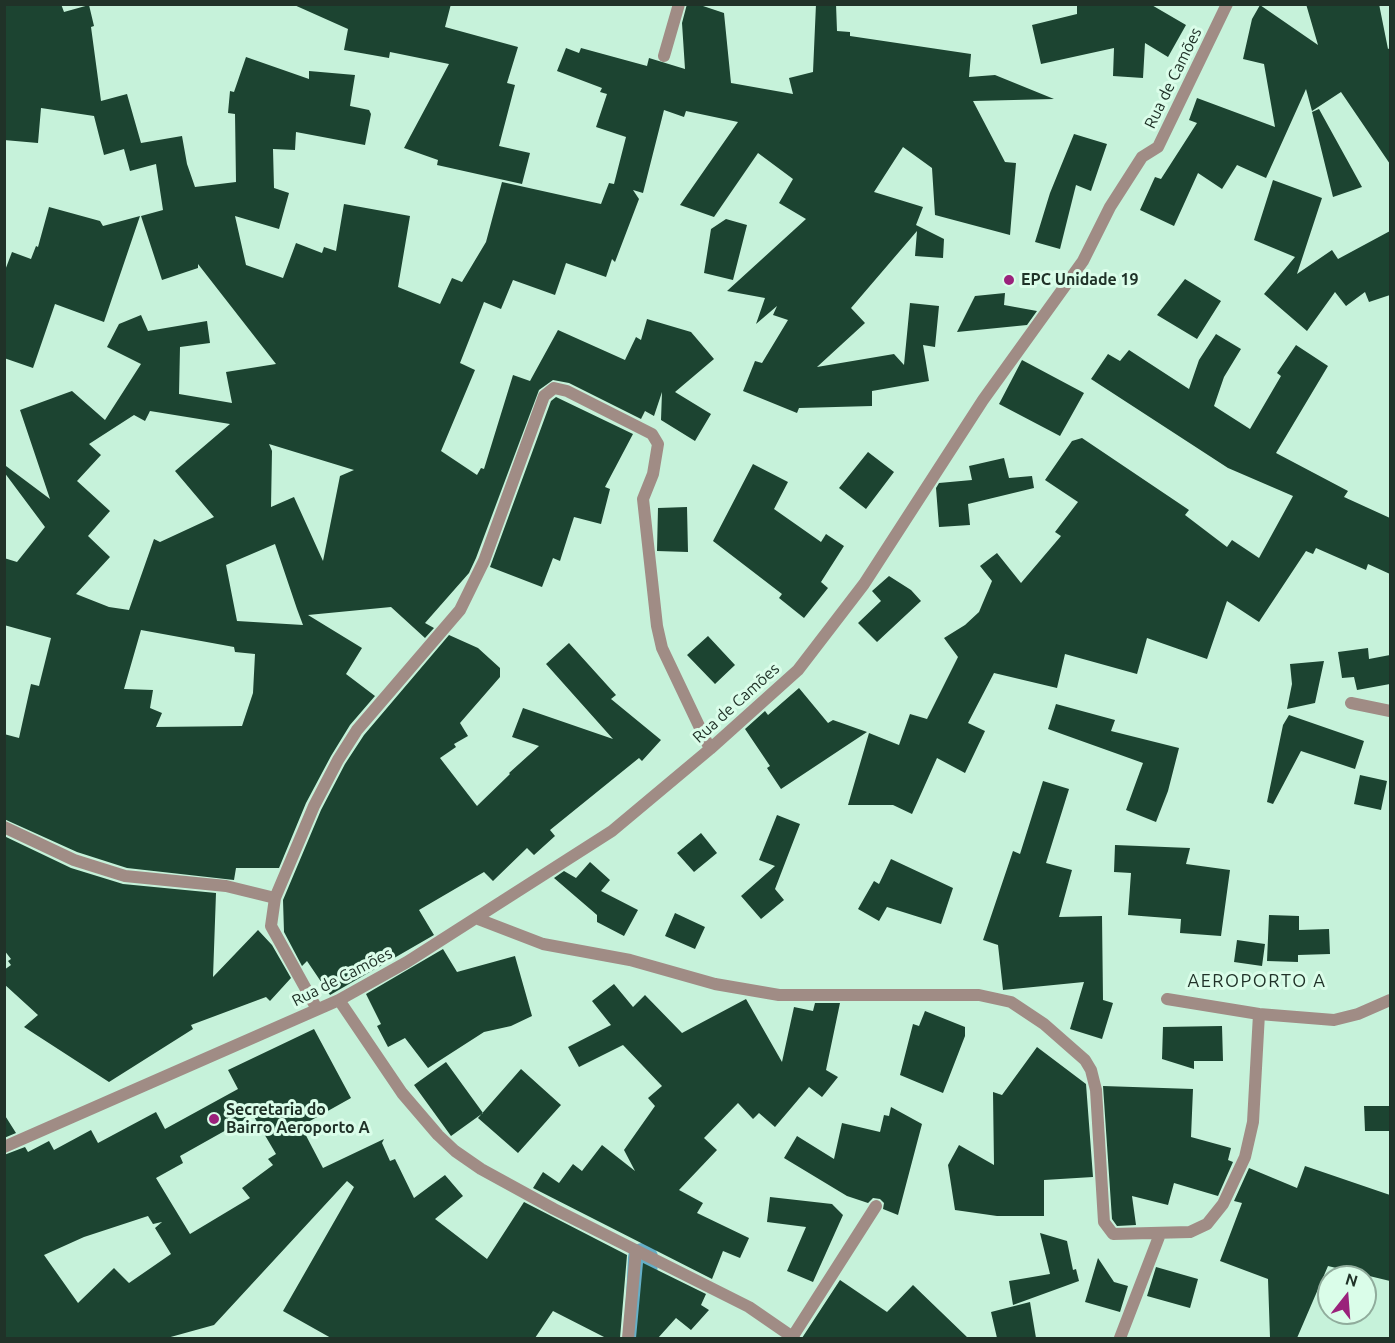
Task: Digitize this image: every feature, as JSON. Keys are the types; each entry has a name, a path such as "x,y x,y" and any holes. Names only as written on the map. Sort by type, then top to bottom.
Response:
{"street":[{"path":"664,56 679,4"},
{"name":"Rua de Camões","path":"4,1147 339,1000 478,919 612,831 710,749 798,670 864,584 983,400 1083,261 1110,207 1142,157 1158,147 1227,4"},
{"path":"317,1009 271,926 275,898 314,806 357,730 460,610 484,561 544,396 554,388 567,391 652,434 658,444 644,499 657,626 662,648 710,749"},
{"path":"1351,704 1390,711"},
{"path":"4,827 74,860 125,876 226,886 275,898"},
{"path":"478,919 543,944 630,960 715,984 779,995 979,995 1011,1002 1044,1024 1085,1060 1091,1070 1096,1090 1106,1228 1113,1234 1190,1232 1207,1224 1223,1204 1245,1157 1253,1122 1259,1014"},
{"path":"1167,999 1259,1014 1334,1020 1358,1014 1390,1000"},
{"path":"339,1000 402,1093 438,1136 455,1151 491,1175 748,1307 794,1337 876,1206"},
{"path":"1120,1338 1160,1234"},
{"path":"628,1338 636,1250"}],"building":[{"path":"4,4 61,4 64,12 89,5 94,26 91,27 101,101 127,94 141,143 182,136 187,164 195,187 236,182 235,114 228,113 230,91 234,92 246,57 309,79 309,71 355,75 350,106 369,110 371,114 365,145 296,132 295,150 273,149 274,188 289,193 279,229 235,216 246,265 283,278 296,243 322,253 324,247 336,251 344,204 410,216 398,287 440,304 452,278 462,282 486,242 502,182 601,204 609,183 614,184 626,137 596,127 607,94 600,92 602,88 557,71 566,48 579,53 581,48 647,66 649,58 685,69 682,23 687,4 697,4 724,13 731,83 793,94 789,78 813,72 816,4 836,4 837,31 850,32 850,36 971,54 969,77 995,75 1054,99 973,101 1005,162 1016,163 1010,235 935,215 932,168 903,147 874,192 923,207 916,225 944,239 943,258 915,256 917,231 851,308 865,323 817,367 894,354 904,365 910,303 939,306 935,347 923,345 929,381 872,391 872,406 799,408 797,413 743,391 755,361 762,363 788,320 773,315 777,306 756,324 765,298 727,291 806,219 779,203 793,179 758,153 714,217 680,205 738,122 686,111 684,117 664,110 643,193 633,190 639,199 615,262 612,259 606,277 566,263 555,295 513,280 501,309 484,302 460,363 475,370 441,451 477,475 481,468 484,469 513,375 530,381 558,330 625,360 636,337 641,340 647,319 691,332 714,359 675,392 711,414 695,441 661,420 662,392 654,416 645,411 641,419 569,383 553,380 539,390 469,573 425,623 434,628 425,638 391,607 308,615 362,648 346,674 375,696 350,725 331,756 306,803 279,868 236,868 234,880 127,868 77,852 4,819 4,734 19,738 31,684 39,686 51,638 4,625 4,558 17,562 45,527 4,472 4,468 6,466 50,499 20,410 72,391 105,420 141,364 107,347 119,324 141,315 148,331 207,321 210,343 180,347 179,394 232,403 226,372 276,364 198,264 198,268 162,280 141,216 163,210 156,164 130,171 124,149 104,155 94,116 41,108 38,143 4,140","holes":["150,411 230,424 175,471 214,517 160,542 154,539 129,610 109,607 76,594 110,557 88,536 110,511 77,481 101,455 89,444 134,415 145,421","269,444 354,470 340,476 323,561 294,497 271,507 272,451","275,544 303,625 237,621 226,565","141,630 234,647 235,652 255,654 253,693 242,726 156,727 162,713 150,708 153,690 124,689"]},
{"path":"292,4 451,4 445,27 518,47 507,83 515,85 499,146 530,153 522,184 437,165 438,160 404,148 449,64 390,52 389,58 344,50 348,29"},
{"path":"1150,4 1186,25 1168,57 1145,43 1143,78 1113,76 1114,48 1041,64 1032,25 1077,14 1077,6"},
{"path":"1306,4 1379,4 1388,49 1390,48 1390,164 1341,92 1312,111 1306,89 1266,178 1237,165 1222,189 1198,173 1174,226 1140,210 1155,177 1161,179 1197,123 1189,120 1197,98 1275,127 1264,64 1243,59 1252,19 1260,5 1318,45"},
{"path":"1319,109 1362,187 1333,197 1312,112"},
{"path":"1074,134 1107,144 1091,191 1076,185 1060,249 1035,242 1050,193"},
{"path":"1273,180 1322,198 1297,274 1332,250 1338,259 1390,231 1390,295 1369,302 1365,292 1346,306 1335,292 1307,331 1264,294 1295,257 1254,240"},
{"path":"49,207 100,221 103,226 140,216 104,322 55,304 33,368 4,358 4,273 12,252 31,259 36,246 38,247"},
{"path":"726,219 747,225 733,280 704,273 711,229"},
{"path":"1185,279 1221,301 1197,339 1157,315"},
{"path":"1005,293 1004,305 1037,311 1027,325 957,332 975,296"},
{"path":"1216,334 1241,349 1224,377 1214,406 1250,429 1281,376 1277,373 1296,345 1328,366 1276,453 1348,491 1344,497 1390,518 1390,574 1368,564 1366,570 1316,548 1313,554 1306,551 1259,622 1227,601 1207,659 1147,638 1137,674 1065,654 1057,688 994,673 968,723 985,731 965,773 937,758 912,814 893,805 848,805 869,733 899,745 910,714 927,719 958,657 944,638 965,625 979,612 992,581 980,566 997,553 1021,583 1061,536 1055,532 1078,502 1045,480 1072,441 1082,438 1189,510 1185,515 1227,547 1232,540 1259,558 1293,496 1228,468 1091,379 1108,354 1120,361 1129,350 1189,389 1199,360"},
{"path":"1022,360 1084,393 1060,436 999,404"},
{"path":"556,397 633,434 605,487 610,489 601,524 574,517 560,561 553,558 542,587 490,567 551,401"},
{"path":"868,452 894,472 866,509 839,488"},
{"path":"1004,458 1009,478 1032,476 1034,488 968,504 970,525 939,527 936,488 939,483 972,480 969,466"},
{"path":"753,464 788,482 774,509 821,542 826,534 844,546 821,582 828,588 804,618 779,598 782,594 713,541"},
{"path":"687,507 688,552 657,551 658,508"},
{"path":"889,576 911,590 921,601 877,642 858,623 881,601 872,591"},
{"path":"449,635 478,648 500,668 500,677 460,723 468,736 454,744 456,747 440,758 477,806 539,746 512,737 523,708 613,739 546,664 569,643 616,695 611,699 661,740 642,761 639,758 550,830 555,836 534,855 527,848 493,881 484,872 419,910 434,935 330,995 307,961 302,966 284,932 283,900 321,810 345,764 364,735"},
{"path":"708,636 735,665 715,684 687,655"},
{"path":"1368,648 1369,659 1390,655 1390,684 1357,690 1354,677 1342,678 1338,652"},
{"path":"1324,661 1315,703 1287,709 1292,684 1290,664"},
{"path":"799,688 828,723 833,720 867,732 781,789 767,768 770,766 745,729 765,711 768,715"},
{"path":"1056,704 1115,720 1111,731 1179,748 1168,791 1156,822 1126,810 1143,763 1048,729"},
{"path":"1289,715 1364,741 1355,769 1301,751 1273,804 1267,802 1283,725"},
{"path":"1360,775 1387,781 1381,810 1354,804"},
{"path":"1043,781 1069,789 1046,863 1072,870 1059,917 1102,916 1103,1000 1113,1003 1102,1039 1070,1029 1084,982 1003,990 998,945 983,940 1013,851 1020,854"},
{"path":"777,815 800,824 775,889 784,900 761,919 741,896 775,866 759,860"},
{"path":"701,833 717,853 694,872 677,853"},
{"path":"4,836 71,868 123,884 216,893 213,977 258,930 272,945 291,978 270,1001 266,997 191,1025 193,1029 109,1082 24,1027 38,1015 4,984 4,970 11,965 8,961 11,959 4,950"},
{"path":"1115,845 1190,848 1186,864 1230,870 1221,936 1180,933 1181,919 1128,915 1131,873 1114,872"},
{"path":"891,859 953,888 941,924 887,907 879,921 858,909 874,881 879,884"},
{"path":"590,862 610,880 601,891 638,910 624,936 597,922 597,915 554,878 564,871 576,878"},
{"path":"675,913 705,927 695,949 665,936"},
{"path":"1269,915 1299,916 1299,930 1329,929 1330,954 1298,955 1298,962 1267,961"},
{"path":"1237,940 1265,944 1262,966 1234,962"},
{"path":"443,949 457,972 515,956 532,1016 511,1026 484,1032 428,1068 405,1038 388,1047 377,1026 381,1024 366,994"},
{"path":"614,984 633,1007 645,995 682,1033 746,999 782,1062 794,1007 813,1011 815,1003 840,1003 826,1070 838,1077 822,1097 809,1087 775,1127 759,1113 753,1119 738,1103 704,1138 717,1150 679,1190 703,1203 697,1213 749,1238 740,1258 723,1251 712,1279 533,1188 543,1172 559,1183 573,1164 582,1171 602,1145 635,1171 624,1150 655,1106 648,1098 662,1086 623,1045 579,1067 568,1047 611,1025 592,1001"},
{"path":"925,1011 965,1027 965,1036 943,1093 900,1075 913,1024 919,1026"},
{"path":"1222,1026 1223,1061 1194,1061 1194,1069 1162,1059 1163,1027"},
{"path":"314,1029 351,1098 301,1126 323,1168 384,1139 382,1143 390,1161 395,1159 414,1198 445,1175 463,1196 435,1219 487,1259 524,1202 627,1255 620,1338 606,1338 553,1311 535,1338 331,1338 283,1311 354,1187 347,1181 214,1325 167,1338 4,1338 4,1155 25,1147 28,1152 49,1141 54,1150 91,1130 98,1143 156,1112 165,1129 238,1089 228,1070","holes":["253,1115 276,1154 268,1159 273,1165 242,1188 250,1198 190,1234 156,1178 183,1163 180,1156","148,1216 153,1224 162,1222 155,1228 171,1254 129,1283 114,1268 78,1303 44,1255 84,1237"]},
{"path":"1037,1047 1086,1084 1093,1177 1044,1180 1044,1216 997,1216 955,1210 948,1165 959,1145 994,1165 993,1092 1002,1095"},
{"path":"446,1062 483,1113 451,1136 414,1085"},
{"path":"521,1069 561,1105 518,1153 478,1118"},
{"path":"1103,1086 1193,1089 1191,1137 1231,1148 1228,1160 1233,1162 1218,1196 1174,1183 1168,1205 1132,1196 1136,1225 1117,1226 1112,1219"},
{"path":"1364,1106 1390,1106 1390,1131 1365,1131"},
{"path":"891,1107 922,1124 898,1215 883,1209 884,1203 880,1199 873,1198 868,1203 847,1196 784,1158 797,1136 834,1159 842,1123 880,1132 884,1115 889,1116"},
{"path":"4,1114 16,1133 4,1138"},
{"path":"1305,1166 1390,1195 1390,1281 1377,1278 1377,1265 1317,1265 1317,1292 1297,1338 1270,1338 1268,1279 1220,1261 1242,1203 1234,1201 1249,1168 1297,1188"},
{"path":"770,1197 832,1204 843,1215 813,1282 787,1271 806,1227 767,1222"},
{"path":"1040,1233 1067,1241 1073,1270 1076,1269 1079,1281 1013,1305 1009,1281 1050,1274"},
{"path":"1098,1258 1114,1282 1128,1286 1120,1312 1085,1302"},
{"path":"643,1263 706,1294 701,1305 709,1310 691,1330 676,1318 658,1338 636,1338"},
{"path":"1156,1267 1198,1279 1190,1308 1147,1296"},
{"path":"840,1280 887,1312 913,1285 968,1338 802,1338"},
{"path":"1030,1302 1036,1338 997,1338 991,1312"}],"waterway":[{"path":"639,1338 643,1258"}],"place":[{"name":"EPC Unidade 19","path":"1009,280"},
{"name":"Secretaria do Bairro Aeroporto A","path":"214,1119"}],"district":[{"name":"AEROPORTO A","path":"1257,981"}]}
